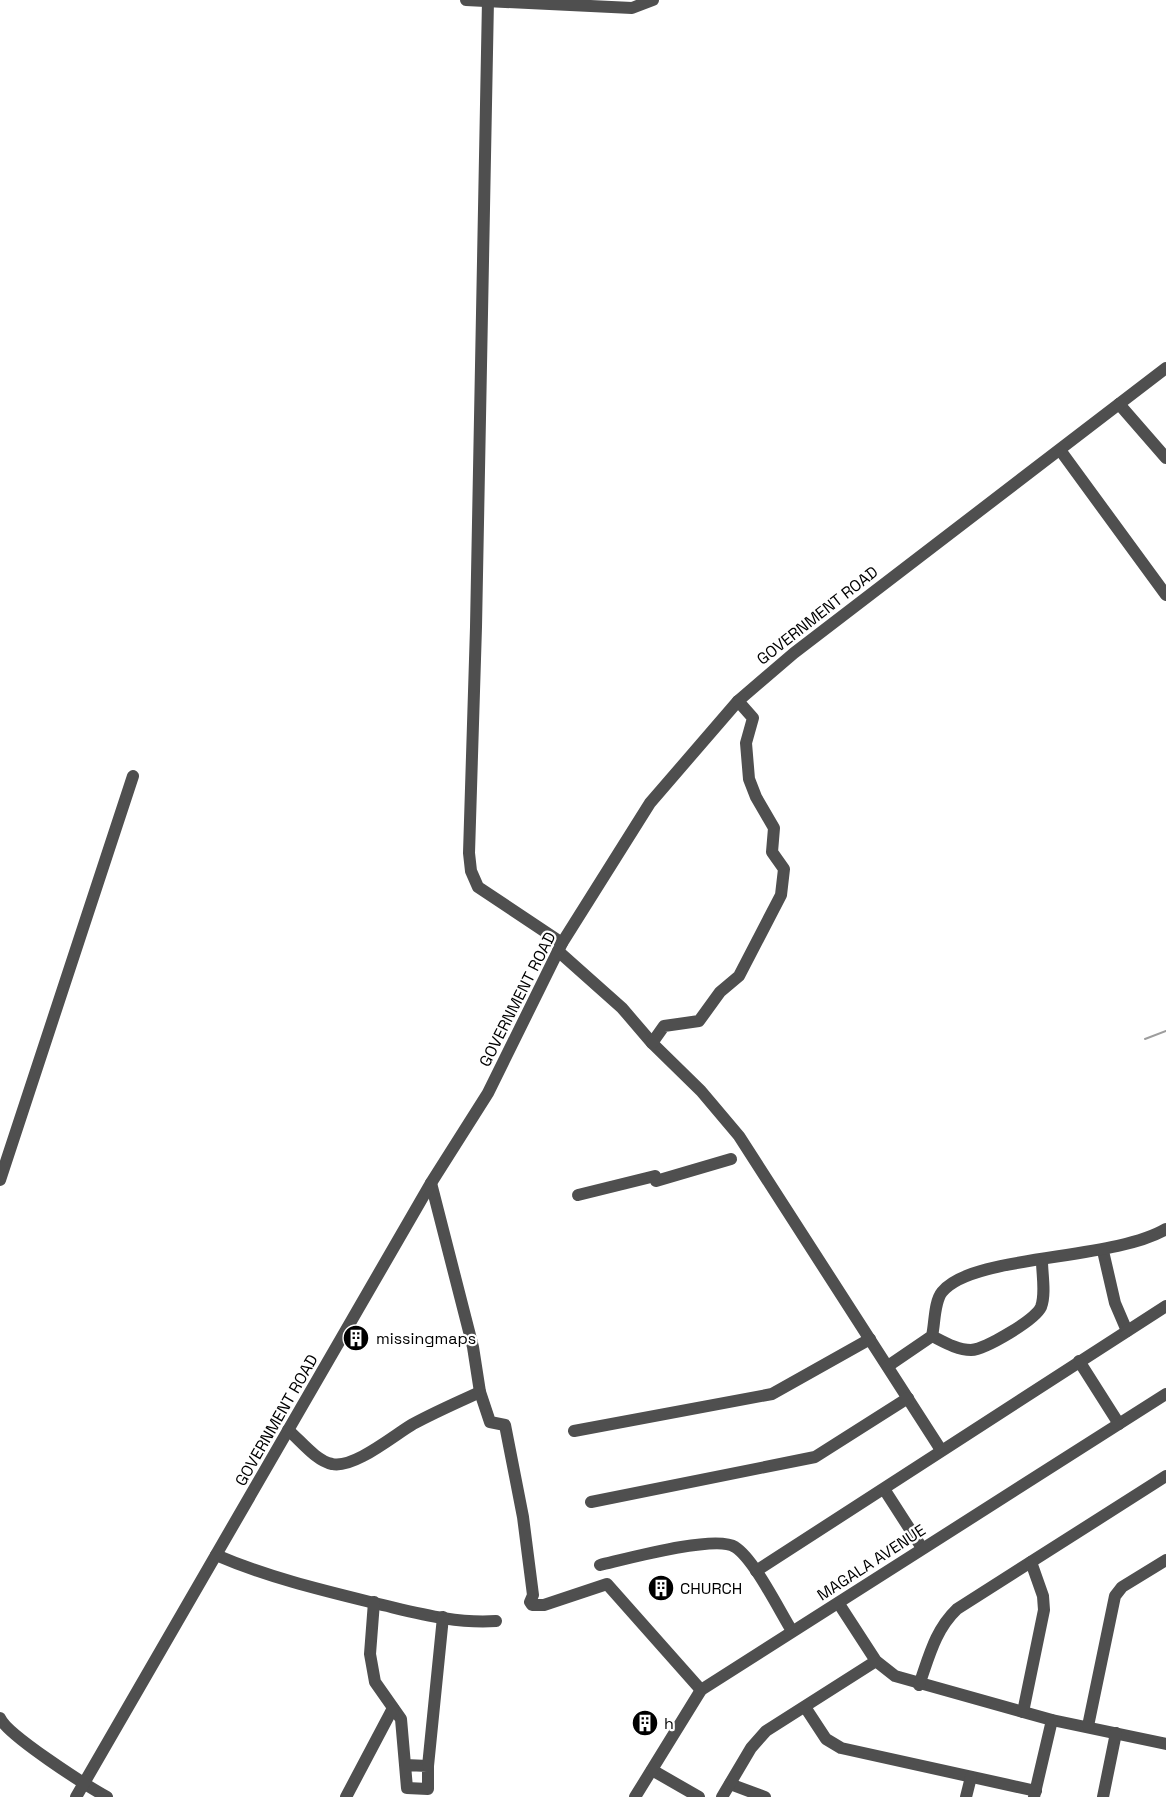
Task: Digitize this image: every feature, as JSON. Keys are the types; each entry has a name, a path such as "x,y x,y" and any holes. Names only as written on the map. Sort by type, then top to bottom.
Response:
{"street":[{"path":"466,0 547,1 632,8 653,0"},
{"path":"488,1 476,627 469,853 471,871 478,887 560,947 622,1008 652,1043 701,1091 738,1136 941,1450"},
{"name":"GOVERNMENT ROAD","path":"76,1797 431,1183 488,1093 560,947 650,803 738,702 794,653 1166,369"},
{"path":"1119,404 1166,458"},
{"path":"1060,450 1166,595"},
{"path":"652,1043 664,1026 699,1021 720,992 739,976 783,889 784,868 772,852 774,828 749,778 746,743 753,718 738,702"},
{"path":"0,1180 133,777"},
{"path":"578,1195 731,1159"},
{"path":"431,1183 473,1347 480,1392 490,1422 505,1425 523,1517 533,1595 530,1602 532,1605 544,1605 607,1584 700,1690"},
{"path":"888,1366 932,1336 942,1292 954,1282 1004,1265 1103,1251 1138,1241 1166,1228"},
{"path":"1103,1251 1112,1292 1127,1331"},
{"path":"932,1336 959,1348 972,1350 986,1346 1034,1316 1041,1307 1043,1295 1042,1261"},
{"path":"756,1571 1166,1306"},
{"path":"574,1431 772,1394 870,1339"},
{"path":"1079,1361 1119,1424"},
{"path":"288,1430 323,1460 332,1464 343,1464 368,1453 412,1425 480,1392"},
{"name":"MAGALA AVENUE","path":"634,1797 700,1690 792,1630 839,1604 922,1548 1166,1394"},
{"path":"591,1502 815,1457 908,1398"},
{"path":"919,1685 937,1634 945,1621 957,1609 1166,1476"},
{"path":"884,1489 922,1548"},
{"path":"600,1564 723,1542 736,1547 756,1571 792,1630"},
{"path":"216,1555 244,1567 374,1602 470,1623 496,1621"},
{"path":"1088,1726 1115,1596 1122,1587 1166,1560"},
{"path":"1023,1712 1044,1610 1043,1596 1031,1562"},
{"path":"374,1602 370,1654 375,1682 401,1719 407,1788 428,1789 428,1766 443,1617"},
{"path":"839,1604 876,1661 895,1676 919,1685 1052,1720 1165,1740"},
{"path":"722,1797 751,1748 766,1731 876,1661"},
{"path":"805,1707 826,1739 841,1748 1035,1794 1052,1720"},
{"path":"346,1797 393,1708"},
{"path":"0,1718 3,1725 15,1736 83,1784 107,1797"},
{"path":"1103,1797 1116,1733"},
{"path":"405,1765 428,1766"},
{"path":"652,1770 699,1797"},
{"path":"966,1797 971,1777"},
{"path":"730,1784 765,1797"}],"waterway":[{"path":"1145,1039 1166,1031"}],"place":[{"name":"missingmaps","path":"356,1338"},
{"name":"CHURCH","path":"661,1588"},
{"name":"h","path":"645,1723"}]}
